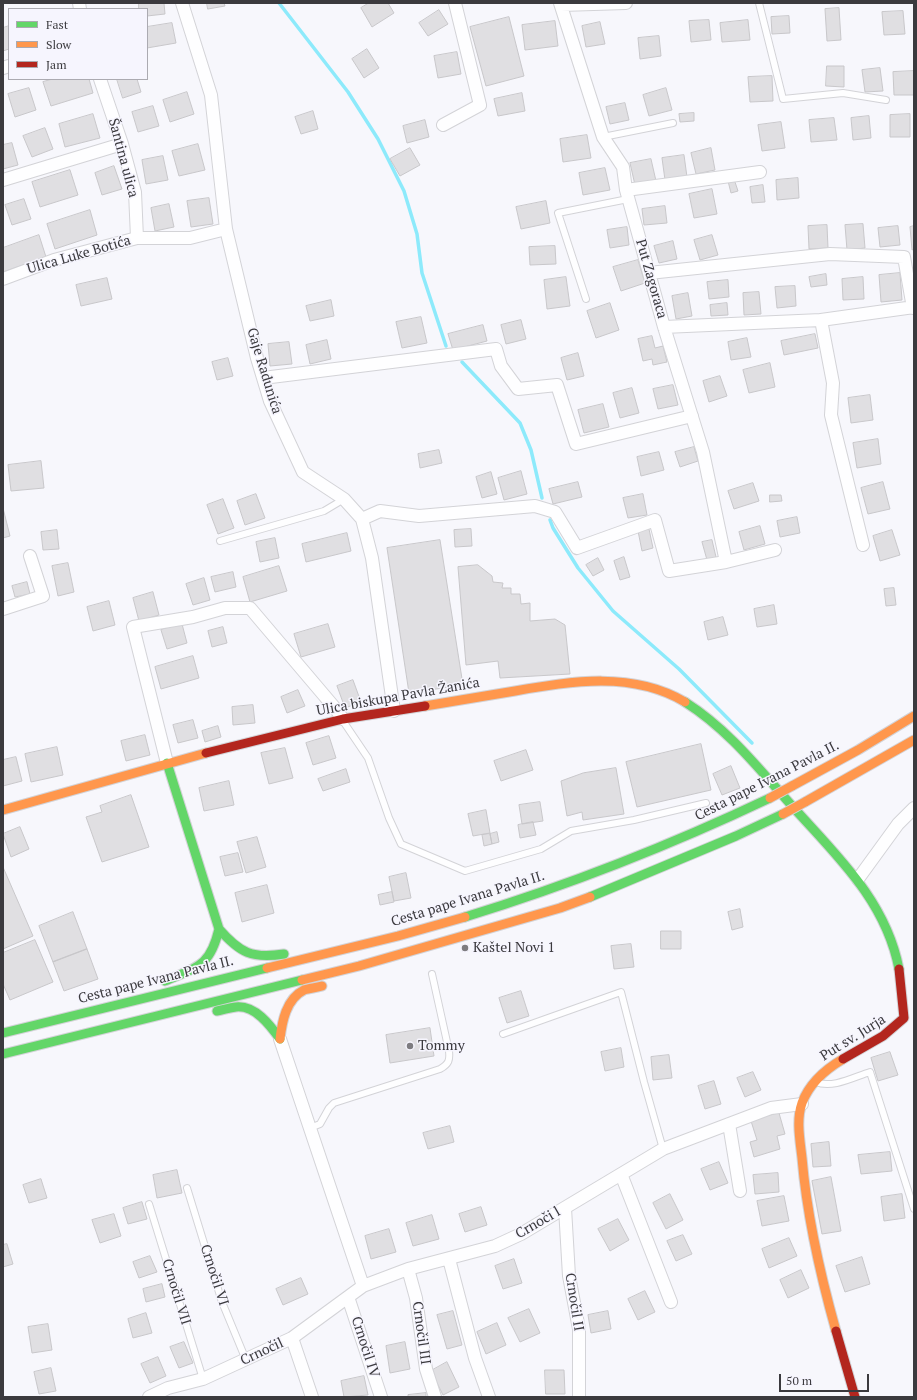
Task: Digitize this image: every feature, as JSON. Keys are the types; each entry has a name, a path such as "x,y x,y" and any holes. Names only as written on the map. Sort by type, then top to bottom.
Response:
{"main road":[{"name":"Ulica biskupa Pavla Žanića","path":"3,810 167,763 343,719 562,683 599,681 630,683 664,691 706,715 736,742 771,783"},
{"name":"Cesta pape Ivana Pavla II.","path":"3,1033 150,995 335,952 484,912 608,869 667,845 770,798 858,750 914,716"},
{"path":"3,1054 179,1009 359,966 560,908 645,874 783,814 914,740"},
{"path":"167,763 219,929 230,942 246,954 256,956 270,956 319,947 335,952"},
{"name":"Put sv. Jurja","path":"771,783 858,878 881,914 900,974 904,1003 909,1020 826,1069 815,1082 802,1104 800,1119 803,1182 823,1284 855,1397"},
{"path":"150,995 158,986 166,981 197,969 206,961 215,945 219,929"},
{"path":"344,980 359,966"},
{"path":"280,1039 282,1020 287,1007 301,992 330,984"},
{"path":"179,1009 202,1014 237,1007 254,1013 269,1024 280,1039"}],"street":[{"name":"Gaje Radunića","path":"182,3 211,95 226,230 263,378 270,401 304,472 344,499 362,519 372,558 394,711"},
{"path":"443,124 480,105 455,3"},
{"path":"561,4 626,3"},
{"name":"Put Zagoraca","path":"561,4 604,137 623,167 627,195 664,327 703,452 726,562"},
{"name":"Šantina ulica","path":"100,80 122,144 135,192 137,238"},
{"path":"3,180 122,144"},
{"path":"627,195 760,172"},
{"name":"Ulica Luke Botića","path":"3,279 54,260 137,238 190,238 226,230"},
{"path":"649,273 830,254 904,257 914,307 821,320 664,327"},
{"path":"821,320 833,383 831,415 863,545"},
{"path":"263,378 496,349 501,366 518,389 557,385 576,444 692,416"},
{"path":"362,519 380,511 419,516 535,506 556,512 577,548 655,520 668,571 726,562 775,550"},
{"path":"3,609 43,596 30,556"},
{"path":"167,763 133,627 193,617 225,608 250,608 343,719"},
{"path":"858,878 898,824 914,808"},
{"path":"280,1039 363,1286"},
{"name":"Crnoči l","path":"363,1286 408,1269 495,1246 521,1234 662,1149 771,1108 802,1104"},
{"path":"729,1124 740,1191"},
{"path":"621,1174 671,1302"},
{"name":"Crnočil II","path":"565,1208 569,1276 579,1329 579,1397"},
{"path":"449,1259 475,1358 489,1397"},
{"name":"Crnočil III","path":"408,1269 416,1298 426,1369 436,1397"},
{"name":"Crnočil","path":"149,1397 178,1391 292,1338 363,1286"},
{"name":"Crnočil IV","path":"348,1297 381,1397"},
{"path":"292,1338 312,1397"}],"lane":[{"path":"759,3 784,99 843,93 886,100"},
{"path":"604,137 673,123"},
{"path":"586,299 558,213 627,195"},
{"path":"220,541 324,511 344,499"},
{"path":"343,719 368,758 389,818 401,844 465,871 541,849 571,831 634,820 706,803"},
{"path":"310,1128 320,1124 329,1108 334,1103 446,1066 450,1060 449,1050 432,974"},
{"path":"503,1034 621,992 645,1090 662,1149"},
{"path":"815,1082 823,1085 833,1084 870,1072 914,1209"},
{"name":"Crnočil VI","path":"187,1188 222,1302 246,1360"},
{"name":"Crnočil VII","path":"150,1204 203,1379"}],"building":[{"path":"139,3 164,3 165,14 148,16 148,8 139,8"},
{"path":"207,3 224,3 225,6 208,9"},
{"path":"369,3 388,3 394,13 372,27 361,8"},
{"path":"839,8 841,40 827,41 825,9"},
{"path":"439,10 448,24 428,36 419,23"},
{"path":"903,11 905,34 884,35 882,12"},
{"path":"789,16 790,33 772,34 771,17"},
{"path":"509,17 524,76 486,86 470,27"},
{"path":"709,20 711,40 691,42 689,21"},
{"path":"748,20 750,40 722,42 720,23"},
{"path":"555,21 558,46 525,50 522,25"},
{"path":"600,22 605,44 586,47 582,26"},
{"path":"172,23 176,43 148,48 148,27"},
{"path":"8,26 8,49 3,51 3,28"},
{"path":"659,36 661,56 640,59 638,38"},
{"path":"367,49 379,68 364,78 352,59"},
{"path":"457,52 461,74 438,78 434,56"},
{"path":"827,66 844,66 844,87 826,86"},
{"path":"880,68 883,91 865,92 862,70"},
{"path":"914,71 914,95 894,95 893,72"},
{"path":"772,76 773,101 750,102 748,77"},
{"path":"50,80 89,80 93,93 51,106 43,82"},
{"path":"117,80 137,80 141,92 123,98"},
{"path":"29,88 36,110 15,117 8,94"},
{"path":"666,88 672,110 649,116 643,95"},
{"path":"187,92 194,114 170,122 163,100"},
{"path":"522,93 525,111 498,116 494,99"},
{"path":"625,103 629,120 610,124 606,107"},
{"path":"153,106 159,126 138,132 132,112"},
{"path":"313,111 318,129 301,134 295,117"},
{"path":"694,113 694,121 680,122 679,114"},
{"path":"93,114 100,138 65,147 59,124"},
{"path":"910,114 910,137 890,137 890,115"},
{"path":"869,116 871,138 853,140 851,118"},
{"path":"834,118 837,140 811,142 809,120"},
{"path":"425,120 429,137 407,143 403,126"},
{"path":"781,122 785,148 762,151 758,125"},
{"path":"45,128 53,149 32,157 23,136"},
{"path":"587,135 591,158 563,162 560,139"},
{"path":"12,143 18,165 3,169 3,145"},
{"path":"198,144 205,170 179,176 172,151"},
{"path":"410,148 420,165 400,176 390,159"},
{"path":"711,148 715,170 696,174 691,153"},
{"path":"684,155 687,177 665,180 662,158"},
{"path":"163,156 168,180 146,184 142,160"},
{"path":"651,159 656,181 635,185 630,163"},
{"path":"114,166 122,189 102,195 95,173"},
{"path":"605,168 610,190 583,195 579,173"},
{"path":"70,170 78,195 40,207 32,182"},
{"path":"798,178 799,198 777,200 776,180"},
{"path":"734,179 738,191 731,193 728,181"},
{"path":"763,185 765,202 752,203 750,187"},
{"path":"712,189 717,214 694,218 689,194"},
{"path":"209,198 213,224 191,227 187,201"},
{"path":"24,199 31,219 12,225 5,205"},
{"path":"546,201 550,223 521,229 516,207"},
{"path":"169,204 174,227 155,231 151,208"},
{"path":"665,206 667,223 644,225 642,209"},
{"path":"90,210 97,235 55,249 47,224"},
{"path":"863,224 865,248 847,250 845,225"},
{"path":"827,225 828,248 809,249 808,226"},
{"path":"898,226 900,245 880,247 878,228"},
{"path":"914,226 914,249 912,250 910,227"},
{"path":"627,227 629,245 610,248 607,230"},
{"path":"39,235 46,257 3,272 3,248"},
{"path":"712,235 718,255 700,260 694,240"},
{"path":"673,241 677,259 659,263 654,246"},
{"path":"555,246 556,264 530,265 529,247"},
{"path":"638,260 645,283 621,291 613,267"},
{"path":"900,273 902,300 881,302 879,275"},
{"path":"826,274 827,285 811,287 809,277"},
{"path":"566,277 570,306 547,309 544,280"},
{"path":"863,277 864,299 843,300 842,279"},
{"path":"107,278 112,299 81,306 76,285"},
{"path":"728,280 729,297 709,299 707,282"},
{"path":"795,286 796,306 777,308 775,287"},
{"path":"759,292 761,314 744,315 743,293"},
{"path":"688,293 692,316 676,319 672,296"},
{"path":"331,300 334,316 310,321 306,306"},
{"path":"610,303 619,330 596,338 587,311"},
{"path":"727,303 728,315 711,316 710,305"},
{"path":"421,317 427,343 402,348 396,322"},
{"path":"521,320 526,339 506,344 501,325"},
{"path":"483,325 487,341 453,350 448,334"},
{"path":"815,334 818,348 784,355 781,341"},
{"path":"652,336 655,348 663,346 667,362 653,365 652,359 643,361 638,339"},
{"path":"747,338 751,357 731,360 728,342"},
{"path":"327,340 331,359 310,364 306,345"},
{"path":"289,342 292,364 270,366 268,344"},
{"path":"578,353 584,376 567,380 561,358"},
{"path":"228,358 233,376 217,380 212,362"},
{"path":"770,363 775,387 749,393 743,370"},
{"path":"720,376 727,396 709,402 703,381"},
{"path":"673,385 678,405 658,409 653,389"},
{"path":"632,388 639,413 620,418 613,393"},
{"path":"870,395 873,420 851,423 848,398"},
{"path":"603,404 609,427 584,433 578,410"},
{"path":"878,439 881,464 857,468 853,443"},
{"path":"694,447 698,461 680,467 675,452"},
{"path":"439,450 442,463 420,468 418,454"},
{"path":"659,452 664,470 641,476 637,457"},
{"path":"41,461 44,488 11,491 8,465"},
{"path":"521,471 527,494 504,500 498,478"},
{"path":"491,472 497,494 482,498 476,477"},
{"path":"578,482 582,497 553,504 549,489"},
{"path":"883,482 890,509 868,514 861,488"},
{"path":"753,483 759,501 734,509 728,491"},
{"path":"256,494 265,518 245,525 237,501"},
{"path":"643,494 647,515 628,518 623,498"},
{"path":"770,495 781,495 782,501 770,502"},
{"path":"223,499 234,528 218,534 207,505"},
{"path":"3,508 10,536 3,538"},
{"path":"797,517 800,533 780,537 777,521"},
{"path":"760,526 765,544 744,550 739,532"},
{"path":"471,529 472,546 455,547 454,530"},
{"path":"649,529 653,548 642,551 638,531"},
{"path":"57,530 59,549 43,550 41,532"},
{"path":"892,530 900,555 880,561 873,536"},
{"path":"347,533 351,551 306,562 302,544"},
{"path":"275,538 279,558 260,562 256,542"},
{"path":"440,540 463,685 409,693 387,548"},
{"path":"712,540 716,557 707,560 702,542"},
{"path":"624,557 630,577 620,580 614,561"},
{"path":"598,558 604,570 593,576 586,565"},
{"path":"68,563 74,592 58,596 52,566"},
{"path":"478,565 492,576 493,582 503,583 502,588 511,588 511,594 520,594 521,604 530,603 530,621 555,619 565,625 570,674 500,678 498,661 466,665 458,567"},
{"path":"279,566 287,591 250,602 243,577"},
{"path":"233,572 236,587 215,592 211,577"},
{"path":"204,578 210,600 193,605 186,584"},
{"path":"27,582 30,594 15,597 12,586"},
{"path":"894,588 896,605 886,606 884,589"},
{"path":"153,592 159,615 139,621 133,598"},
{"path":"109,601 115,625 93,631 87,607"},
{"path":"774,605 777,624 757,627 754,609"},
{"path":"723,617 728,635 708,640 704,622"},
{"path":"182,624 187,643 167,649 161,630"},
{"path":"328,624 335,647 301,657 294,634"},
{"path":"223,627 227,643 212,647 208,631"},
{"path":"193,656 199,678 161,689 155,667"},
{"path":"353,680 361,702 345,708 337,686"},
{"path":"298,690 305,706 287,713 281,697"},
{"path":"253,705 255,723 233,725 232,707"},
{"path":"193,720 198,738 178,743 173,725"},
{"path":"218,726 221,737 205,742 202,731"},
{"path":"145,735 150,755 126,761 121,741"},
{"path":"329,736 336,758 313,765 306,743"},
{"path":"701,744 711,790 637,807 626,762"},
{"path":"57,747 63,775 31,782 25,754"},
{"path":"285,748 293,778 269,784 261,753"},
{"path":"526,750 533,770 501,781 494,761"},
{"path":"16,757 22,781 3,786 3,760"},
{"path":"731,766 740,788 722,795 713,774"},
{"path":"616,768 624,814 583,820 582,812 567,816 561,781 583,773"},
{"path":"346,769 350,782 323,791 318,779"},
{"path":"229,781 234,805 204,811 199,788"},
{"path":"131,795 149,847 102,862 86,817 102,812 100,806"},
{"path":"540,802 543,821 522,824 519,805"},
{"path":"486,810 490,833 473,836 468,814"},
{"path":"533,822 536,835 520,838 518,825"},
{"path":"20,827 29,849 11,857 3,834"},
{"path":"497,832 499,842 492,844 490,834"},
{"path":"490,834 492,844 484,846 482,835"},
{"path":"257,837 266,867 246,873 237,842"},
{"path":"238,853 243,872 225,876 220,857"},
{"path":"3,867 33,936 3,949"},
{"path":"406,873 411,898 394,901 389,877"},
{"path":"267,885 274,913 242,922 235,893"},
{"path":"392,892 394,902 380,905 378,895"},
{"path":"740,909 743,927 732,930 728,912"},
{"path":"73,912 87,949 53,962 39,926"},
{"path":"661,931 681,931 681,949 661,949"},
{"path":"35,940 53,982 10,1000 3,984 3,953"},
{"path":"631,944 634,967 614,969 611,946"},
{"path":"87,949 98,979 64,991 53,962"},
{"path":"521,991 529,1016 507,1023 499,998"},
{"name":"Tommy","path":"430,1028 434,1056 390,1063 386,1035"},
{"path":"621,1048 624,1067 605,1071 601,1052"},
{"path":"890,1052 898,1075 878,1081 871,1058"},
{"path":"669,1055 672,1078 653,1080 651,1057"},
{"path":"753,1072 761,1090 745,1097 737,1078"},
{"path":"714,1081 721,1104 705,1109 698,1086"},
{"path":"779,1113 785,1134 777,1136 780,1149 754,1157 750,1142 757,1140 751,1121"},
{"path":"450,1126 454,1142 428,1149 423,1133"},
{"path":"829,1142 831,1166 813,1167 811,1144"},
{"path":"890,1152 892,1171 861,1174 858,1155"},
{"path":"719,1162 728,1183 710,1190 701,1169"},
{"path":"177,1170 182,1193 157,1198 153,1175"},
{"path":"778,1173 779,1192 755,1194 753,1175"},
{"path":"831,1177 841,1231 822,1234 812,1181"},
{"path":"41,1179 47,1198 29,1203 23,1185"},
{"path":"670,1194 683,1220 666,1229 653,1203"},
{"path":"902,1194 905,1218 884,1221 881,1197"},
{"path":"784,1196 789,1221 762,1226 757,1201"},
{"path":"142,1202 147,1219 128,1224 123,1208"},
{"path":"481,1207 487,1225 465,1232 459,1214"},
{"path":"114,1214 121,1236 100,1243 92,1220"},
{"path":"432,1215 439,1239 413,1246 406,1223"},
{"path":"618,1219 629,1240 610,1251 598,1229"},
{"path":"389,1229 396,1252 371,1259 365,1236"},
{"path":"683,1235 692,1254 676,1261 667,1241"},
{"path":"789,1238 797,1256 769,1268 762,1249"},
{"path":"7,1244 13,1264 3,1267 3,1245"},
{"path":"150,1256 157,1272 139,1278 133,1262"},
{"path":"862,1257 870,1284 845,1292 836,1266"},
{"path":"514,1259 522,1283 503,1289 495,1266"},
{"path":"801,1270 809,1288 788,1298 780,1280"},
{"path":"301,1278 308,1294 283,1305 276,1289"},
{"path":"162,1284 165,1297 146,1302 143,1289"},
{"path":"645,1291 655,1312 638,1320 628,1299"},
{"path":"529,1309 540,1333 520,1342 508,1318"},
{"path":"453,1311 462,1345 447,1349 437,1315"},
{"path":"608,1311 611,1329 591,1333 588,1315"},
{"path":"146,1313 152,1333 133,1338 128,1319"},
{"path":"497,1323 506,1345 486,1354 477,1332"},
{"path":"48,1324 52,1350 32,1353 28,1327"},
{"path":"184,1342 193,1363 179,1368 170,1347"},
{"path":"405,1342 410,1369 390,1373 386,1346"},
{"path":"158,1357 166,1376 150,1383 141,1364"},
{"path":"447,1362 459,1387 443,1395 431,1371"},
{"path":"51,1368 56,1391 39,1394 34,1372"},
{"path":"545,1370 564,1370 565,1394 546,1394"},
{"path":"364,1376 368,1395 344,1397 341,1381"},
{"path":"426,1393 426,1397 408,1397 408,1395"}],"waterway":[{"path":"279,3 348,92 378,139 404,191 417,234 422,273 446,346"},
{"path":"462,362 520,423 531,450 542,498"},
{"path":"550,520 553,528 578,568 613,611 679,669 752,743"}],"traffic: fast":[{"path":"685,702 716,725 743,751 826,843 858,881 883,922 893,945 899,969"},
{"path":"167,763 219,929 240,949 247,952 263,956 284,954"},
{"path":"465,917 581,878 695,832 770,798"},
{"path":"590,897 736,836 783,814"},
{"path":"165,981 201,964 211,951 219,929"},
{"path":"3,1033 267,968"},
{"path":"3,1054 302,980"},
{"path":"217,1011 236,1007 249,1009 267,1022 280,1039"}],"traffic: slow":[{"path":"425,706 558,684 602,681 623,682 645,686 665,692 685,702"},
{"path":"792,786 858,750 914,716"},
{"path":"805,802 914,740"},
{"path":"3,810 206,753"},
{"path":"770,798 792,786"},
{"path":"783,814 805,802"},
{"path":"302,980 359,966 560,908 590,897"},
{"path":"267,968 398,936 465,917"},
{"path":"280,1039 284,1018 293,999 304,990 322,986"},
{"path":"836,1331 820,1267 807,1202 799,1116 805,1096 814,1083 830,1067 843,1059"}],"traffic: jam":[{"path":"206,753 343,719 425,706"},
{"path":"843,1059 883,1036 904,1018 899,969"},
{"path":"836,1331 855,1397"}],"place":[{"name":"Kaštel Novi 1","path":"465,948"},
{"name":"Tommy","path":"410,1046"}]}
